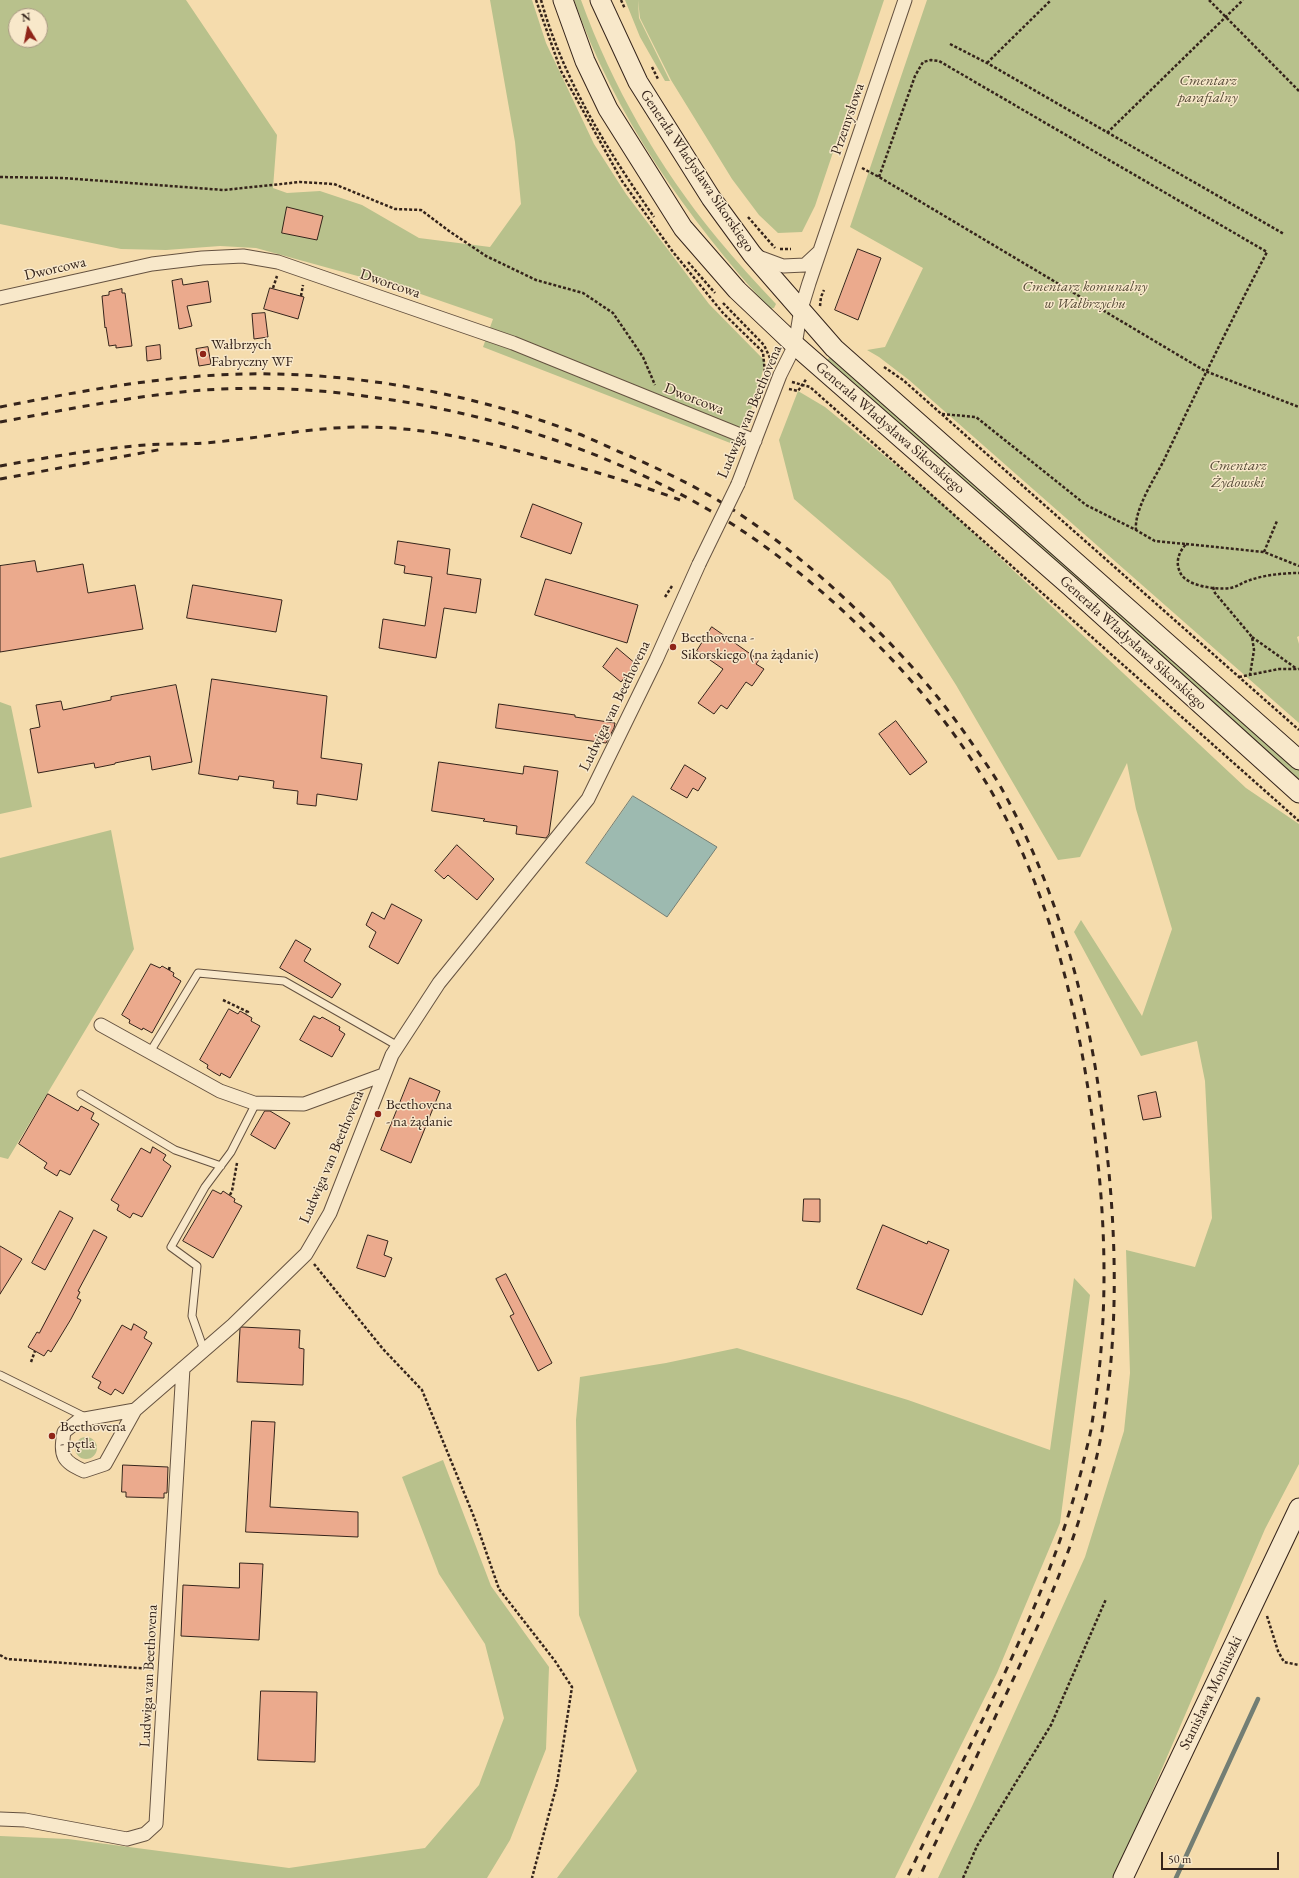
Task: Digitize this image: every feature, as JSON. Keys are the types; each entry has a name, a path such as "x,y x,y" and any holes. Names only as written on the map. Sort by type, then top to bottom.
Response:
{"main road":[{"name":"Generała Władysława Sikorskiego","path":"562,0 585,61 608,109 683,228 737,290 795,344 1070,586 1299,793"},
{"name":"Generała Władysława Sikorskiego","path":"600,0 638,82 711,198 752,254 840,353 1299,760"},
{"name":"Stanisława Moniuszki","path":"1123,1878 1259,1595 1299,1508"}],"street":[{"name":"Przemysłowa","path":"801,309 906,0"},
{"name":"Przemysłowa","path":"752,254 783,266 805,265 821,249"},
{"name":"Dworcowa","path":"0,298 152,264 202,258 243,256 257,258 278,262 513,343 755,441"},
{"name":"Ludwiga van Beethovena","path":"135,1410 79,1420 64,1432 61,1450 69,1464 84,1471 105,1464 135,1410 233,1325 306,1254 330,1213 383,1075 398,1046 439,982 588,799 656,660 699,564 738,484 772,397 795,344 801,309"},
{"name":"Ludwiga van Beethovena","path":"101,1025 220,1091 256,1103 304,1104 383,1075"},
{"name":"Ludwiga van Beethovena","path":"0,1819 25,1820 127,1839 144,1834 156,1824 183,1368"}],"lane":[{"path":"150,1052 198,973 284,981 398,1046"},
{"path":"81,1094 175,1150 221,1166"},
{"path":"204,1350 192,1316 197,1266 171,1247 205,1187 232,1152 256,1103"},
{"path":"0,1374 89,1418"}],"path":[{"path":"622,0 627,14"},
{"path":"987,63 1051,0"},
{"path":"1209,0 1299,91"},
{"path":"1107,133 1243,0"},
{"path":"950,44 987,63 1284,234"},
{"path":"879,177 915,76 923,62 931,60 939,61 1267,252 1205,372 1144,499 1136,523 1136,530"},
{"path":"649,63 661,83"},
{"path":"862,168 1205,372 1299,407"},
{"path":"0,177 63,178 224,190 300,182 334,184 395,209 421,210 486,256 536,280 583,293 614,313 643,357 664,405"},
{"path":"745,212 776,249 791,249"},
{"path":"878,364 903,380 1299,730"},
{"path":"786,388 798,391 810,373"},
{"path":"790,380 810,387 1299,821"},
{"path":"942,414 976,417 1086,505 1155,541 1264,552 1299,566"},
{"path":"1264,552 1277,521"},
{"path":"1186,544 1178,556 1177,565 1181,575 1191,583 1230,588 1251,580 1274,575 1299,573"},
{"path":"1213,587 1215,593 1252,637 1298,669"},
{"path":"1250,675 1254,650 1252,637"},
{"path":"1239,677 1279,669 1298,669"},
{"path":"168,970 170,965"},
{"path":"223,1000 248,1012 246,1014"},
{"path":"230,1196 238,1165 232,1152"},
{"path":"306,1254 383,1349 422,1390 474,1517 499,1589 555,1661 572,1687 557,1784 532,1878"},
{"path":"31,1362 35,1351"},
{"path":"1259,1595 1278,1651 1284,1662 1299,1665"},
{"path":"963,1878 977,1846 1051,1725 1106,1599"},
{"path":"0,1655 7,1659 166,1670"}],"green space":[{"path":"0,0 186,0 277,135 273,188 287,193 320,191 362,205 419,238 490,247 521,204 515,142 490,0 532,0 546,43 594,144 626,194 709,304 765,361 759,387 738,446 483,347 493,319 412,291 256,248 220,246 166,250 121,249 0,224"},
{"path":"574,0 581,0 593,32 622,94 657,154 696,211 717,238 776,304 774,308 770,309 710,239 656,164 610,85"},
{"path":"625,0 638,0 639,18 670,81 665,81 640,37"},
{"path":"638,0 884,0 815,206 802,232 778,233 759,215 732,179 671,80 640,18"},
{"path":"927,0 1299,0 1299,636 1297,637 1299,644 1299,723 909,380 879,357 867,350 885,347 923,268 850,227"},
{"path":"831,356 1299,770 1299,780 825,362"},
{"path":"798,391 825,407 938,500 1246,788 1299,824 1299,1464 1265,1529 1133,1836 1112,1878 938,1878 1085,1557 1124,1431 1130,1373 1126,1250 1195,1267 1212,1218 1205,1081 1197,1041 1141,1056 1074,932 1081,920 1142,1016 1172,929 1136,809 1127,763 1080,857 1058,860 956,685 890,581 794,499 779,440"},
{"path":"0,702 11,706 32,807 0,814"},
{"path":"111,830 134,949 8,1159 0,1157 0,858"},
{"path":"1074,1278 1090,1295 1060,1523 997,1673 895,1878 557,1878 637,1771 579,1615 576,1420 580,1377 666,1363 737,1348 908,1400 1050,1450"},
{"path":"86,1437 94,1440 97,1448 94,1456 86,1459 78,1456 75,1448 78,1440"},
{"path":"443,1460 491,1586 549,1667 546,1749 510,1840 487,1878 0,1878 0,1836 68,1839 289,1868 425,1848 479,1785 504,1718 485,1644 439,1574 402,1477"}],"water":[{"path":"633,796 717,847 667,917 586,863"}],"building":[{"path":"287,207 323,216 317,240 282,233"},
{"path":"858,249 881,258 858,320 835,310"},
{"path":"182,279 183,285 208,281 211,302 187,306 192,326 179,329 172,281"},
{"path":"270,288 304,297 298,319 264,309"},
{"path":"122,289 122,293 125,293 132,346 116,348 116,345 109,346 106,327 105,328 102,296 109,295 109,292"},
{"path":"265,313 268,337 254,339 252,314"},
{"path":"160,345 161,359 147,361 146,347"},
{"name":"Wałbrzych Fabryczny WF","path":"208,347 211,364 199,366 196,349"},
{"path":"533,504 582,523 571,554 521,537"},
{"path":"398,541 450,549 447,574 481,579 476,613 444,608 436,658 379,648 383,619 425,626 432,577 404,573 405,566 395,564"},
{"path":"35,561 37,572 83,564 88,593 135,585 143,629 0,652 0,566"},
{"path":"546,579 638,605 627,643 535,615"},
{"path":"193,585 282,600 276,632 187,618"},
{"path":"712,627 759,660 756,664 764,669 752,686 746,682 727,709 721,705 714,714 698,703 723,669 697,651"},
{"path":"617,648 636,664 621,682 603,667"},
{"path":"212,679 327,696 321,758 362,764 357,800 317,794 316,806 297,804 298,791 273,788 274,781 239,776 238,780 199,774"},
{"path":"176,685 192,762 152,770 150,756 95,768 94,763 38,773 30,729 40,727 36,705 61,701 63,710 111,700 111,697"},
{"path":"499,704 575,715 575,717 615,723 606,743 496,728"},
{"path":"896,721 927,762 910,775 879,734"},
{"path":"439,762 523,774 524,766 558,771 549,834 546,838 516,834 517,826 483,821 485,819 432,811"},
{"path":"685,765 706,778 698,791 693,788 687,798 671,789"},
{"path":"457,845 494,879 477,900 448,875 444,879 435,871"},
{"path":"392,904 422,920 398,964 369,947 376,932 366,925 372,912 384,919"},
{"path":"296,940 311,949 304,961 341,984 332,998 280,968"},
{"path":"151,964 160,968 162,966 174,973 173,976 181,981 152,1033 143,1028 142,1030 129,1023 130,1020 122,1015"},
{"path":"229,1009 238,1014 240,1011 252,1018 251,1021 260,1026 230,1078 221,1073 220,1076 213,1072 207,1068 208,1065 200,1060"},
{"path":"314,1016 320,1019 322,1017 340,1027 339,1030 345,1034 332,1057 300,1040"},
{"path":"410,1078 440,1091 411,1163 381,1150"},
{"path":"1156,1092 1161,1117 1143,1120 1138,1096"},
{"path":"48,1094 78,1111 81,1106 94,1113 91,1119 99,1124 70,1175 60,1170 57,1176 44,1168 47,1163 19,1144"},
{"path":"265,1111 270,1111 290,1123 275,1149 251,1135"},
{"path":"153,1147 166,1155 163,1160 171,1166 142,1217 133,1213 130,1218 117,1210 119,1205 111,1200 141,1148 150,1153"},
{"path":"213,1190 221,1194 223,1191 235,1199 234,1202 242,1206 213,1258 183,1241"},
{"path":"804,1199 820,1199 820,1222 803,1221"},
{"path":"60,1211 73,1218 45,1270 32,1263"},
{"path":"883,1225 927,1244 928,1241 949,1250 922,1315 857,1289"},
{"path":"94,1230 107,1237 78,1291 80,1292 77,1298 81,1300 71,1319 51,1352 48,1350 44,1356 28,1347 37,1332 39,1333"},
{"path":"368,1235 388,1241 384,1255 392,1258 385,1277 357,1268"},
{"path":"0,1246 22,1259 0,1294"},
{"path":"506,1274 552,1363 538,1371 510,1316 514,1314 496,1279"},
{"path":"134,1324 147,1332 144,1338 152,1343 123,1394 115,1389 111,1395 98,1388 101,1382 92,1377 122,1325 131,1330"},
{"path":"242,1327 300,1330 299,1348 304,1349 303,1385 237,1382 240,1329"},
{"path":"252,1421 275,1422 270,1507 358,1512 358,1537 246,1532"},
{"path":"123,1465 168,1467 167,1493 164,1493 164,1498 126,1497 126,1492 122,1492"},
{"path":"240,1563 263,1564 259,1640 181,1636 183,1585 239,1588"},
{"path":"261,1691 317,1692 315,1762 258,1760"}],"waterway":[{"path":"1176,1878 1258,1699"}],"railway":[{"path":"0,407 137,383 205,376 274,374 352,379 429,391 505,409 579,434 632,457 713,497 767,533 808,566 866,619 934,692 994,776 1021,827 1053,902 1086,1018 1100,1098 1110,1181 1114,1264 1112,1348 1102,1431 1094,1468 1073,1539 1030,1643 919,1878"},
{"path":"0,422 96,404 192,391 256,388 321,391 409,403 454,412 542,436 585,451 669,488 709,510 755,539 819,589 859,626 901,669 943,720 981,774 1012,831 1038,892 1068,987 1082,1051 1092,1116 1101,1193 1104,1270 1101,1346 1089,1440 1074,1499 1064,1529 1030,1617 907,1878"},
{"path":"0,466 83,452 143,445 204,443 349,427 392,428 436,433 501,447 612,477 680,500"},
{"path":"0,479 163,449"}],"place":[{"name":"Wałbrzych Fabryczny WF","path":"203,354"},
{"name":"Beethovena - Sikorskiego (na żądanie)","path":"673,647"},
{"name":"Beethovena - na żądanie","path":"378,1114"},
{"name":"Beethovena - pętla","path":"52,1436"}],"park label":[{"name":"Cmentarz parafialny","path":"1208,90"},
{"name":"Cmentarz komunalny w Wałbrzychu","path":"1085,296"},
{"name":"Cmentarz Żydowski","path":"1238,474"}]}
